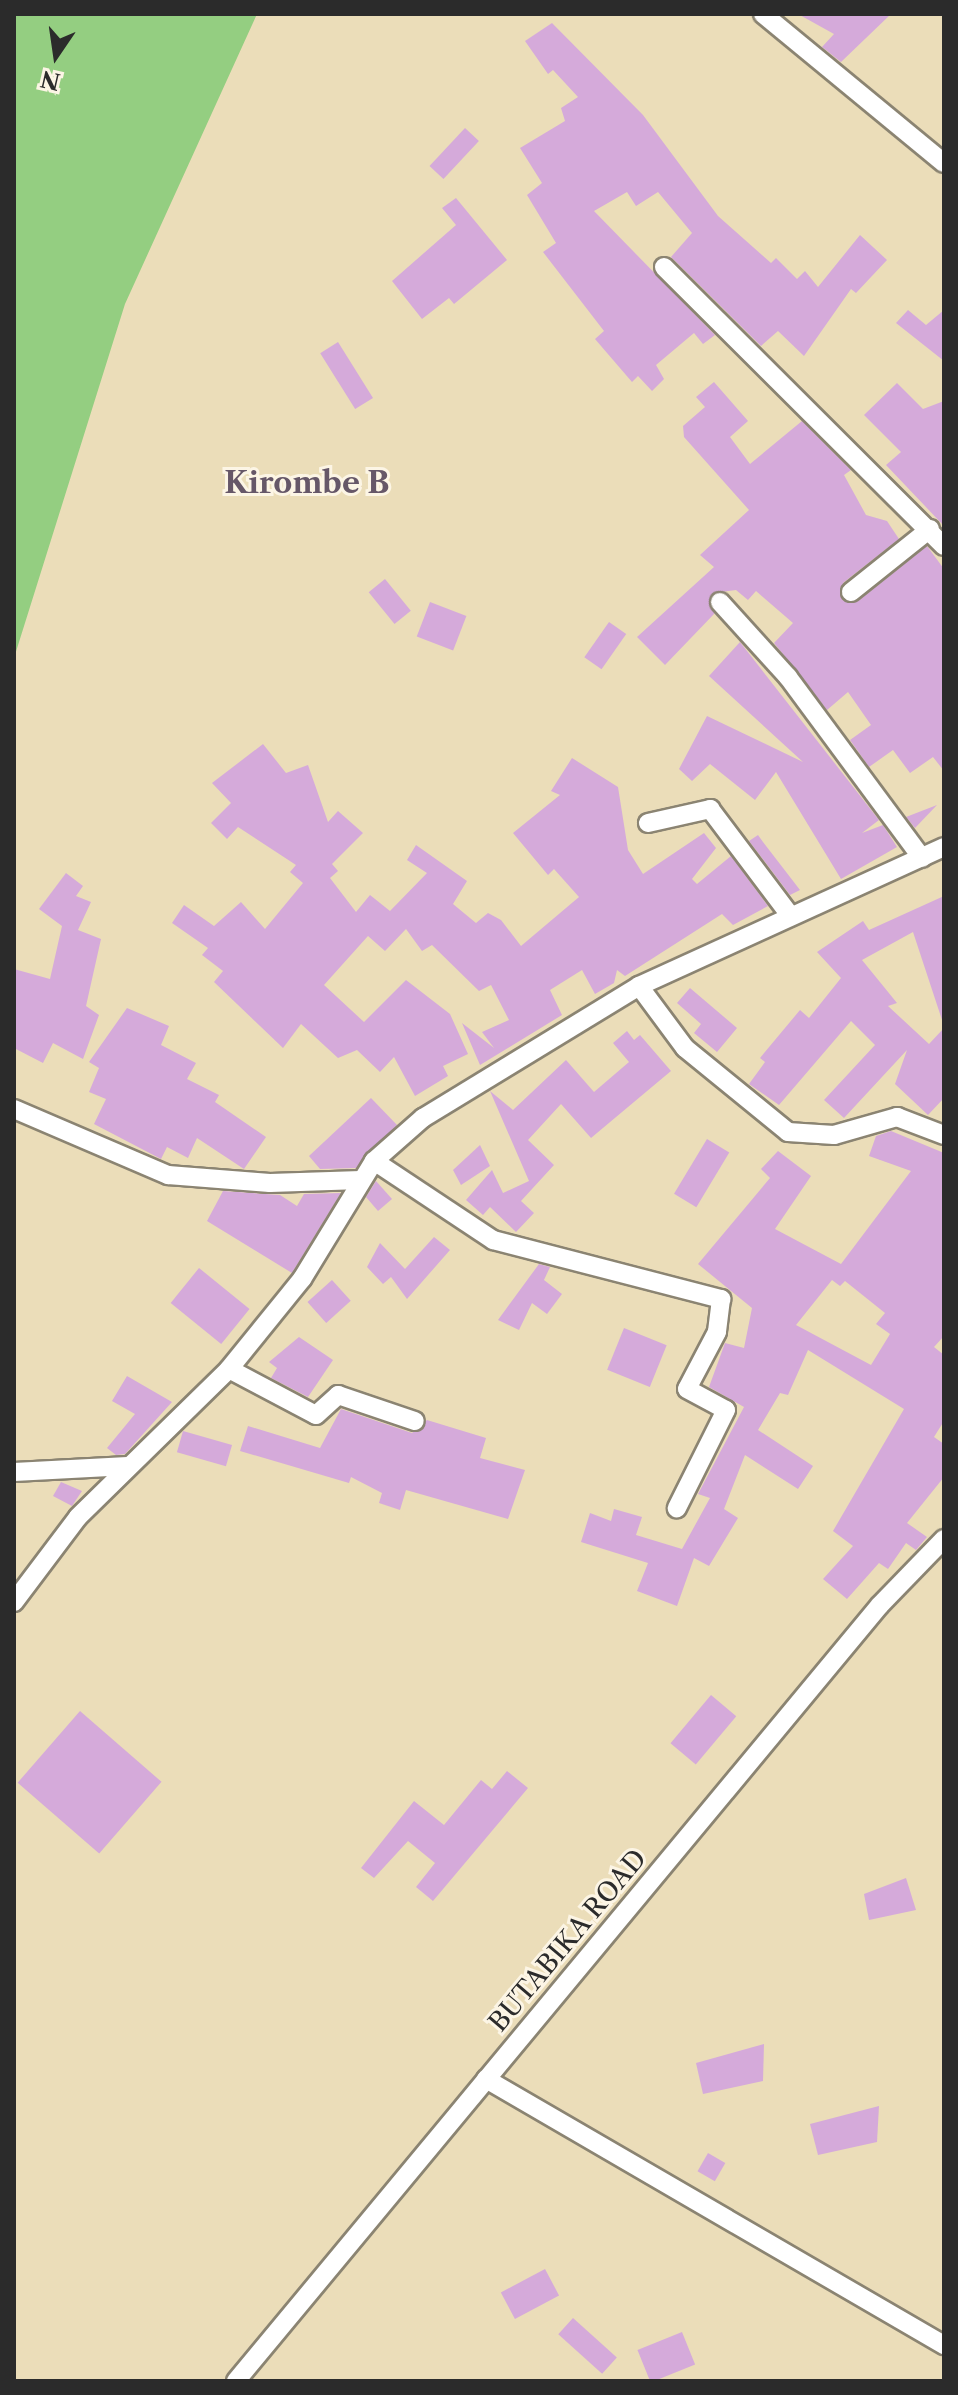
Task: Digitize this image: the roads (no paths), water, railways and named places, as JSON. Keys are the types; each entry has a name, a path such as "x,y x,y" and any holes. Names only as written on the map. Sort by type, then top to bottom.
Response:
{"street":[{"path":"763,14 944,163"},
{"path":"664,267 944,546"},
{"path":"851,592 930,529"},
{"path":"720,602 788,677 922,858"},
{"path":"648,823 710,809 790,915"},
{"path":"14,1602 78,1517 229,1369 302,1279 374,1161 423,1118 639,986 944,847"},
{"path":"639,986 685,1048 788,1132 834,1135 897,1117 944,1135"},
{"path":"14,1109 168,1175 361,1180"},
{"path":"374,1161 493,1240 721,1299 717,1332 687,1389 726,1410 677,1508"},
{"path":"229,1369 316,1415 338,1395 415,1421"},
{"path":"14,1472 128,1466"},
{"name":"BUTABIKA ROAD","path":"236,2381 880,1605 944,1539"},
{"path":"486,2079 944,2345"}],"district":[{"name":"Kirombe B","path":"307,483"}]}
